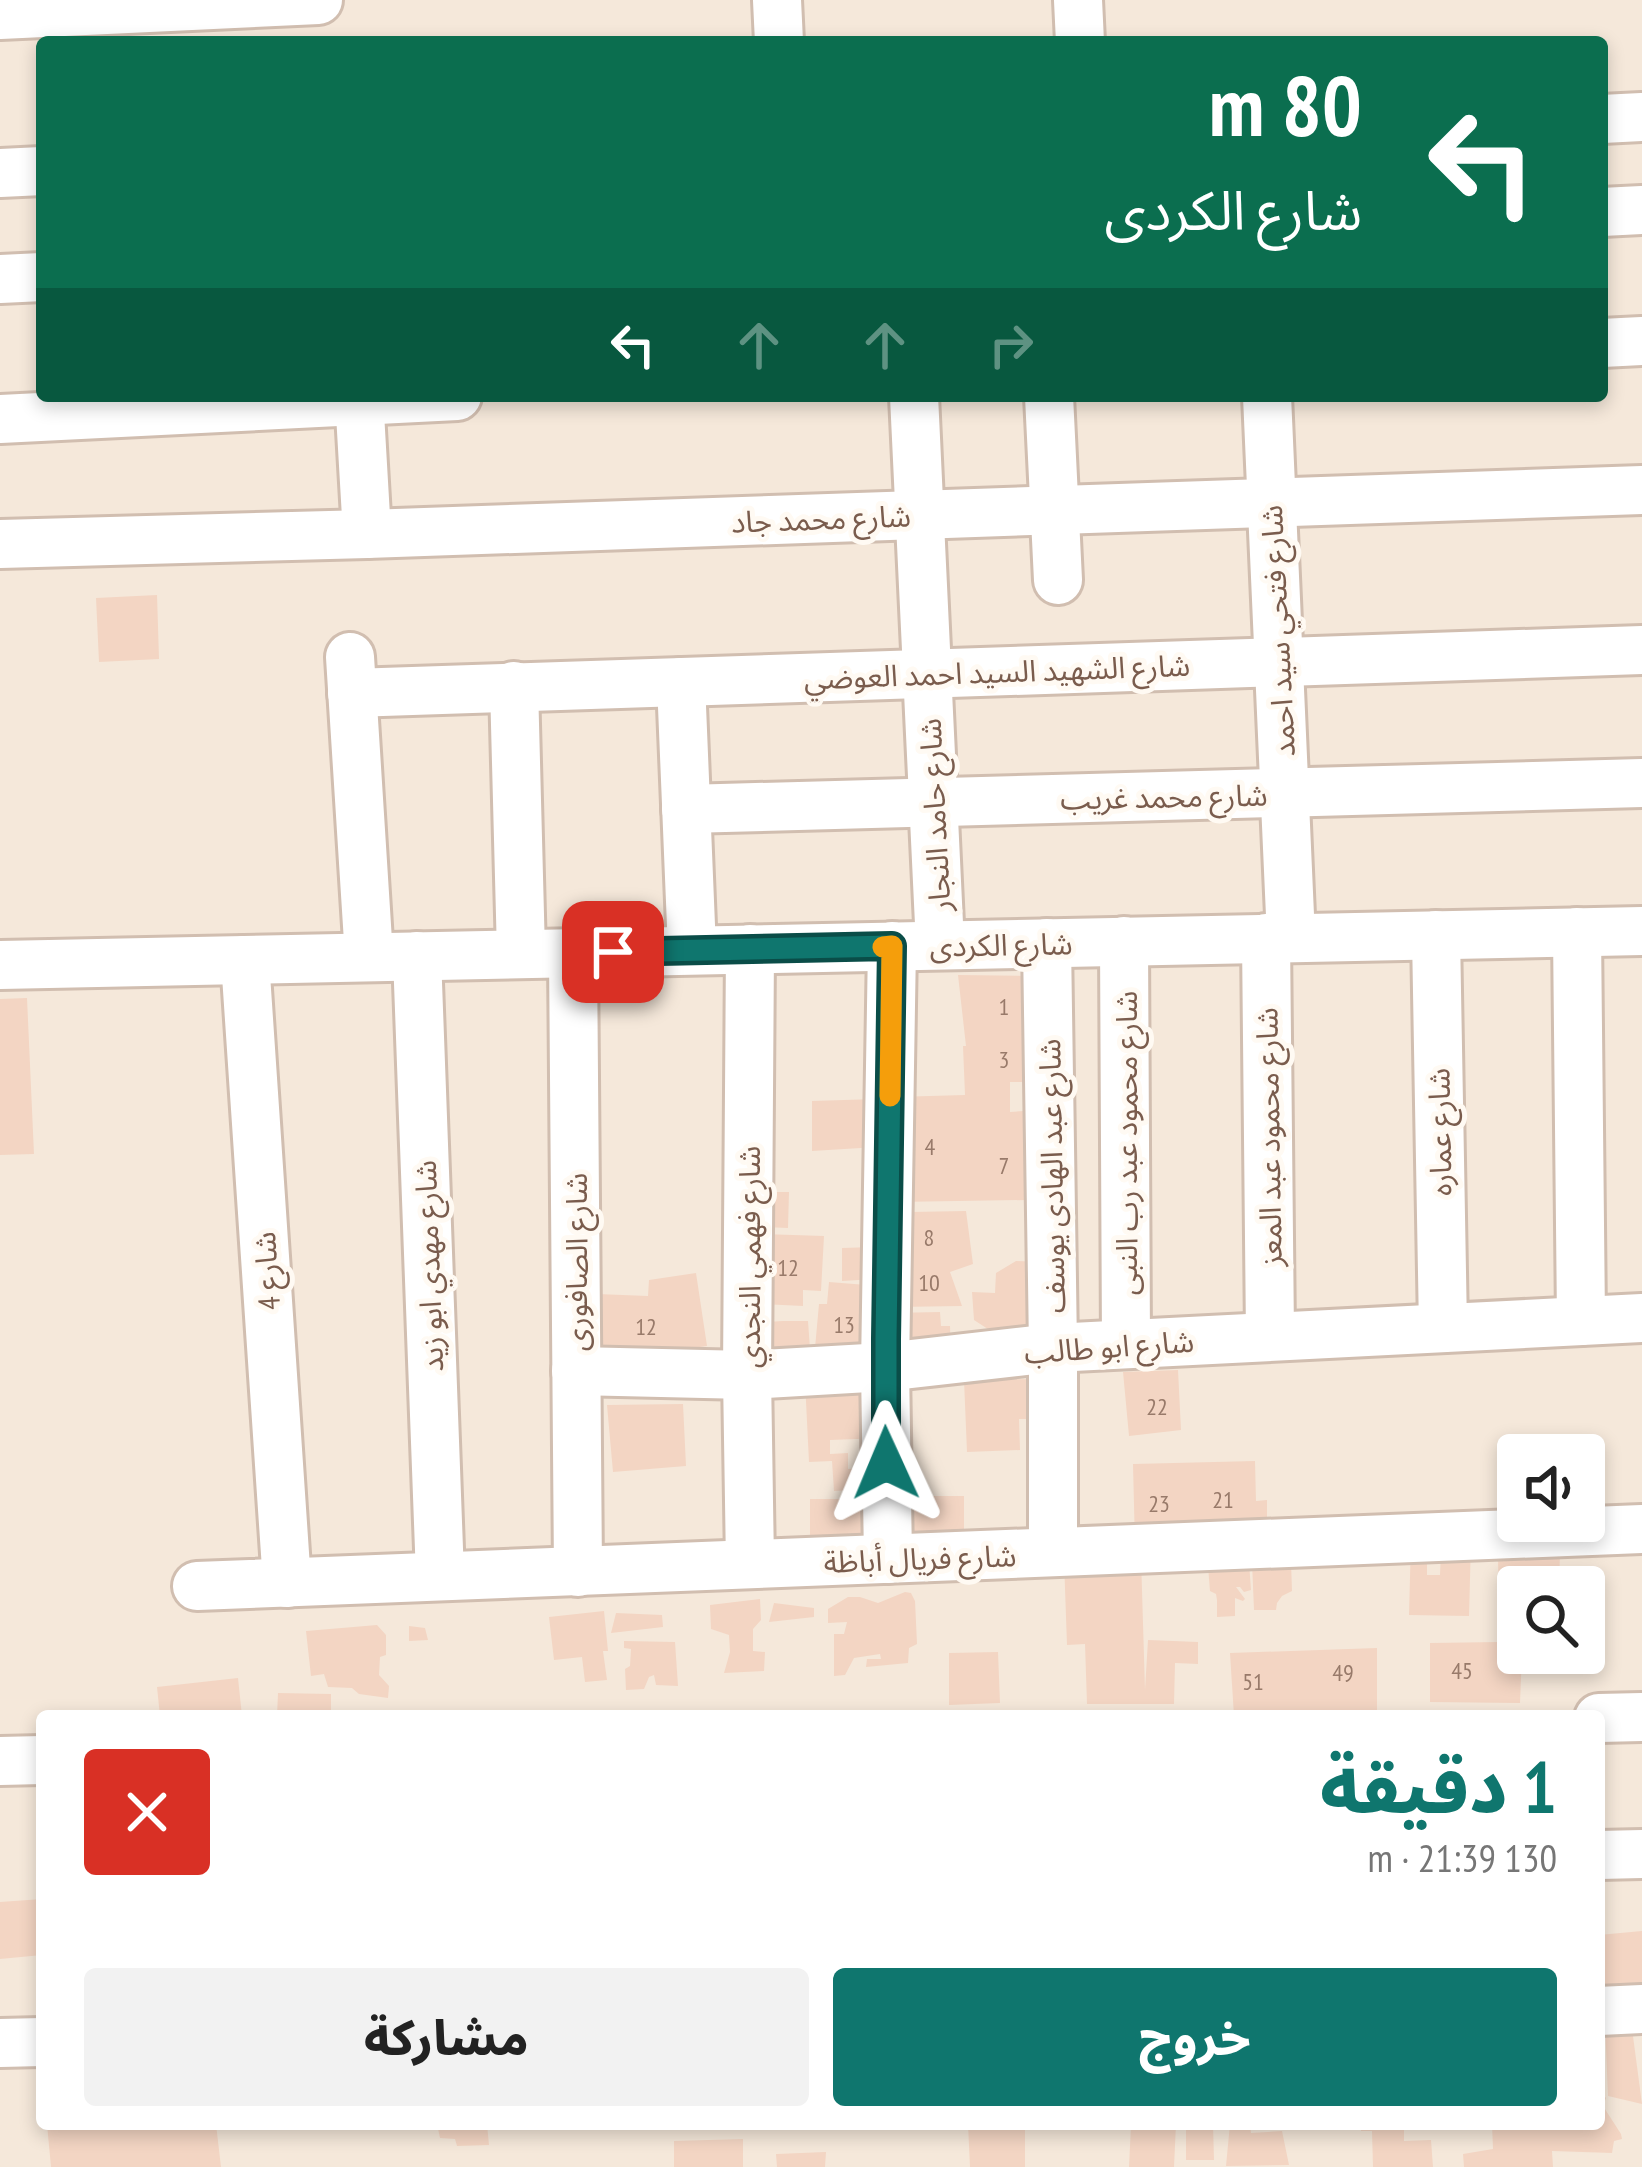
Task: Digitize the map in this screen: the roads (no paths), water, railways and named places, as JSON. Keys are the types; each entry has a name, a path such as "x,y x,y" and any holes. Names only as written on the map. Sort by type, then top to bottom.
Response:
{"street":[{"path":"0,15 318,0"},
{"path":"777,0 779,36"},
{"path":"1078,0 1080,36"},
{"path":"1608,119 1642,117"},
{"path":"0,172 36,171"},
{"path":"1608,212 1642,210"},
{"path":"0,279 36,277"},
{"path":"1608,343 1642,341"},
{"path":"0,418 288,402"},
{"path":"360,402 367,534"},
{"name":"شارع حامد النجار","path":"888,1559 885,1367 916,946 933,802 914,402"},
{"path":"1049,402 1058,580"},
{"name":"شارع فتحي سيد احمد","path":"1267,402 1284,793 1278,938"},
{"name":"شارع محمد جاد","path":"0,544 1642,490"},
{"name":"شارع الشهيد السيد احمد العوضي","path":"351,675 514,686 1642,650"},
{"name":"شارع مهدي ابو زيد","path":"351,675 393,957 440,1576"},
{"path":"681,682 692,950"},
{"path":"514,686 521,953"},
{"name":"شارع محمد غريب","path":"686,809 1642,783"},
{"name":"شارع الكردى","path":"0,965 1642,931"},
{"path":"1577,932 1580,1321"},
{"name":"شارع عماره","path":"1436,935 1443,1328"},
{"name":"شارع محمود عبد المعز","path":"1270,1336 1278,938"},
{"name":"شارع محمود عبد رب النبى","path":"1124,941 1126,1344"},
{"name":"شارع عبد الهادى يوسف","path":"1048,943 1053,1552"},
{"name":"شارع فهمي النجدي","path":"750,950 750,1564"},
{"name":"شارع الصافورى","path":"573,953 578,1571"},
{"name":"شارع 4","path":"245,960 287,1583"},
{"name":"شارع ابو طالب","path":"576,1371 747,1375 885,1367 1053,1348 1642,1318"},
{"name":"شارع فريال أباظة","path":"197,1586 1642,1529"},
{"path":"1605,1718 1642,1717"},
{"path":"0,1761 36,1760"},
{"path":"1605,1855 1642,1855"},
{"path":"1605,2011 1642,2008"},
{"path":"0,2043 36,2042"}]}
